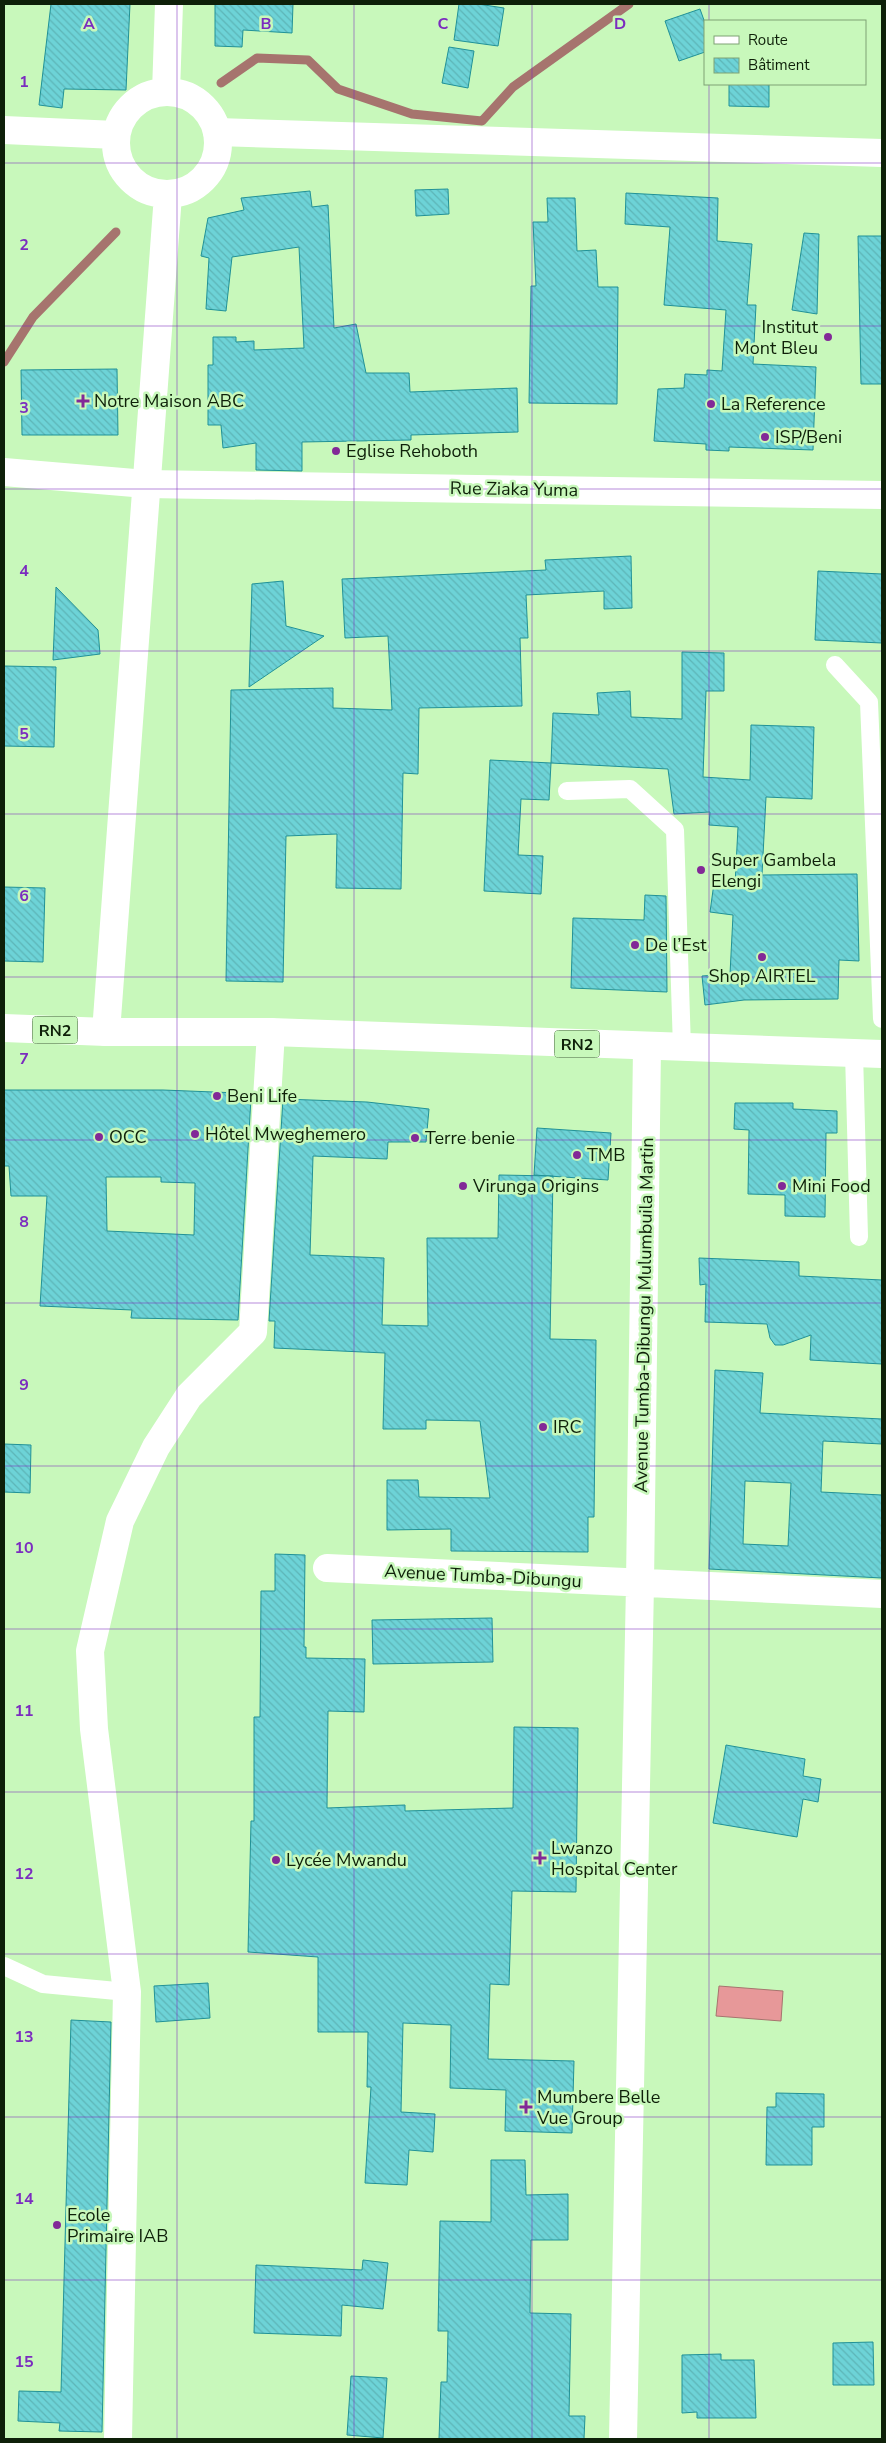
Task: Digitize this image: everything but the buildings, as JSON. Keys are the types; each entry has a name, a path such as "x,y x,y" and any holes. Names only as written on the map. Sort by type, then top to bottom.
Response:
{"main road":[{"path":"166,92 169,4"},
{"path":"166,92 183,95 198,103 210,116 217,132 217,154 208,175 190,190 168,195 146,190 128,177 117,157 116,135 122,118 133,104 149,95 166,92"},
{"path":"4,130 116,135"},
{"path":"217,132 882,152"},
{"path":"106,1032 168,195"},
{"name":"Rue Ziaka Yuma","path":"4,472 146,484 882,495"},
{"name":"RN2","path":"4,1028 106,1032 271,1032 882,1054"},
{"path":"118,2439 127,1992 94,1729 90,1652 120,1522 156,1447 189,1396 253,1332 271,1032"},
{"name":"Avenue Tumba-Dibungu Mulumbuila Martin","path":"623,2439 640,1584 647,1047"},
{"name":"Avenue Tumba-Dibungu","path":"326,1568 882,1594"}],"lane":[{"path":"835,665 868,702 882,1020"},
{"path":"567,791 630,789 675,830 682,1048"},
{"path":"854,1053 859,1236"},
{"path":"4,1966 43,1984 127,1992"}],"shaded area":[{"path":"719,1986 783,1991 781,2021 716,2016"}],"waterway":[{"path":"221,83 257,58 308,60 338,89 412,114 482,121 513,87 629,4"},
{"path":"4,362 33,317 116,232"}],"place":[{"name":"Institut Mont Bleu","path":"828,337"},
{"name":"Notre Maison ABC","path":"83,401"},
{"name":"La Reference","path":"711,404"},
{"name":"ISP/Beni","path":"765,437"},
{"name":"Eglise Rehoboth","path":"336,451"},
{"name":"Super Gambela Elengi","path":"701,870"},
{"name":"De l’Est","path":"635,945"},
{"name":"Shop AIRTEL","path":"762,957"},
{"name":"Beni Life","path":"217,1096"},
{"name":"Hôtel Mweghemero","path":"195,1134"},
{"name":"OCC","path":"99,1137"},
{"name":"Terre benie","path":"415,1138"},
{"name":"TMB","path":"577,1155"},
{"name":"Virunga Origins","path":"463,1186"},
{"name":"Mini Food","path":"782,1186"},
{"name":"IRC","path":"543,1427"},
{"name":"Lwanzo Hospital Center","path":"540,1858"},
{"name":"Lycée Mwandu","path":"276,1860"},
{"name":"Mumbere Belle Vue Group","path":"526,2107"},
{"name":"Ecole Primaire IAB","path":"57,2225"}]}
